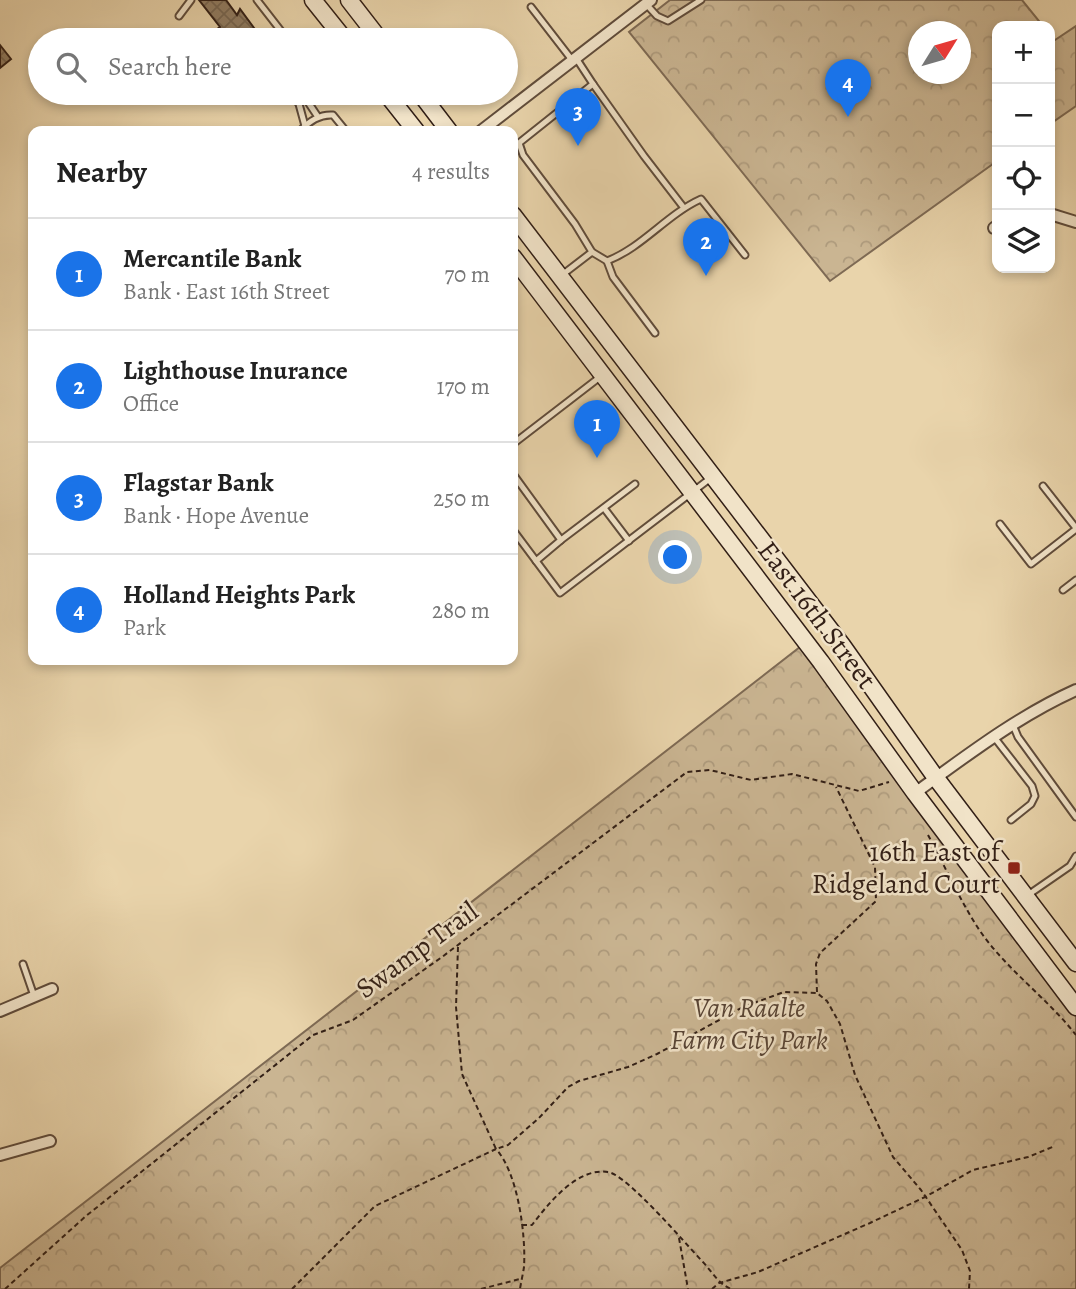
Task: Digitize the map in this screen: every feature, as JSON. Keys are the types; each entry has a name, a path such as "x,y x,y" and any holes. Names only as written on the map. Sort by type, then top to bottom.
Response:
{"main road":[{"path":"313,0 335,28"},
{"path":"349,0 371,28"},
{"path":"395,105 412,126"},
{"path":"429,105 446,126"},
{"name":"East 16th Street","path":"518,222 842,645 936,778 1026,897 1074,955"},
{"name":"East 16th Street","path":"518,264 821,662 915,793 1076,1007"}],"street":[{"path":"518,103 649,2"},
{"path":"488,126 515,105"},
{"path":"1055,216 1076,222"},
{"path":"915,793 994,737 1054,700 1076,690"},
{"path":"0,1011 52,989"},
{"path":"0,1155 50,1141"}],"lane":[{"path":"179,16 191,0"},
{"path":"257,0 279,28"},
{"path":"649,2 657,16 668,21 701,0"},
{"path":"531,7 593,84 684,208"},
{"path":"593,84 520,143 523,155 575,224 592,252 607,261 612,277 655,333"},
{"path":"299,105 302,126"},
{"path":"310,105 318,117"},
{"path":"306,126 324,114 332,115 342,126"},
{"path":"607,261 625,254 684,208 701,199 745,255"},
{"path":"559,277 592,252"},
{"path":"518,440 602,375"},
{"path":"518,537 560,593 713,476"},
{"path":"518,481 561,540"},
{"path":"536,561 635,484"},
{"path":"1000,524 1031,564 1076,529 1043,486"},
{"path":"604,508 629,541"},
{"path":"1063,590 1076,580"},
{"path":"1013,725 1018,737 1076,817"},
{"path":"994,737 1032,786 1035,796 1031,804 1011,820"},
{"path":"1026,897 1070,866 1076,856"},
{"path":"23,964 34,996"}],"path":[{"name":"Swamp Trail","path":"5,1289 86,1216 313,1035 353,1020 687,772 710,770 751,780 792,774 859,791 894,781"},
{"path":"817,993 817,964 820,953 876,901 875,867 836,786"},
{"path":"923,825 979,930 1014,971 1058,1012 1076,1035"},
{"path":"458,944 456,1007 462,1074 496,1149 513,1178 521,1225 524,1266 520,1289"},
{"path":"292,1289 375,1206 508,1145 540,1118 568,1087 579,1081 628,1067 743,1007 784,992 817,993 827,1001 840,1024 855,1075 893,1157 921,1190 962,1250 970,1271 969,1289"},
{"path":"712,1289 719,1283 758,1272 925,1198 973,1170 1028,1157 1055,1146"},
{"path":"521,1225 532,1225 570,1185 595,1172 609,1171 621,1178 679,1236 719,1283 732,1289"},
{"path":"679,1236 688,1289"},
{"path":"481,1289 521,1279"}],"green space":[{"path":"670,0 1022,0 1039,21 992,21 992,165 830,281 629,32"},
{"path":"1076,26 1076,106 1055,121 1055,84 1055,40"},
{"name":"Van Raalte Farm City Park","path":"800,647 1076,1016 1076,1289 0,1289 0,1268"}],"building":[{"path":"199,0 226,0 237,15 240,9 254,28 220,27"},
{"path":"0,45 11,59 0,68"}],"place":[{"name":"Holland Heights Park","path":"848,117"},
{"name":"Flagstar Bank","path":"578,146"},
{"name":"Lighthouse Inurance","path":"706,276"},
{"name":"Mercantile Bank","path":"597,458"},
{"name":"16th East of Ridgeland Court","path":"1014,868"}]}
